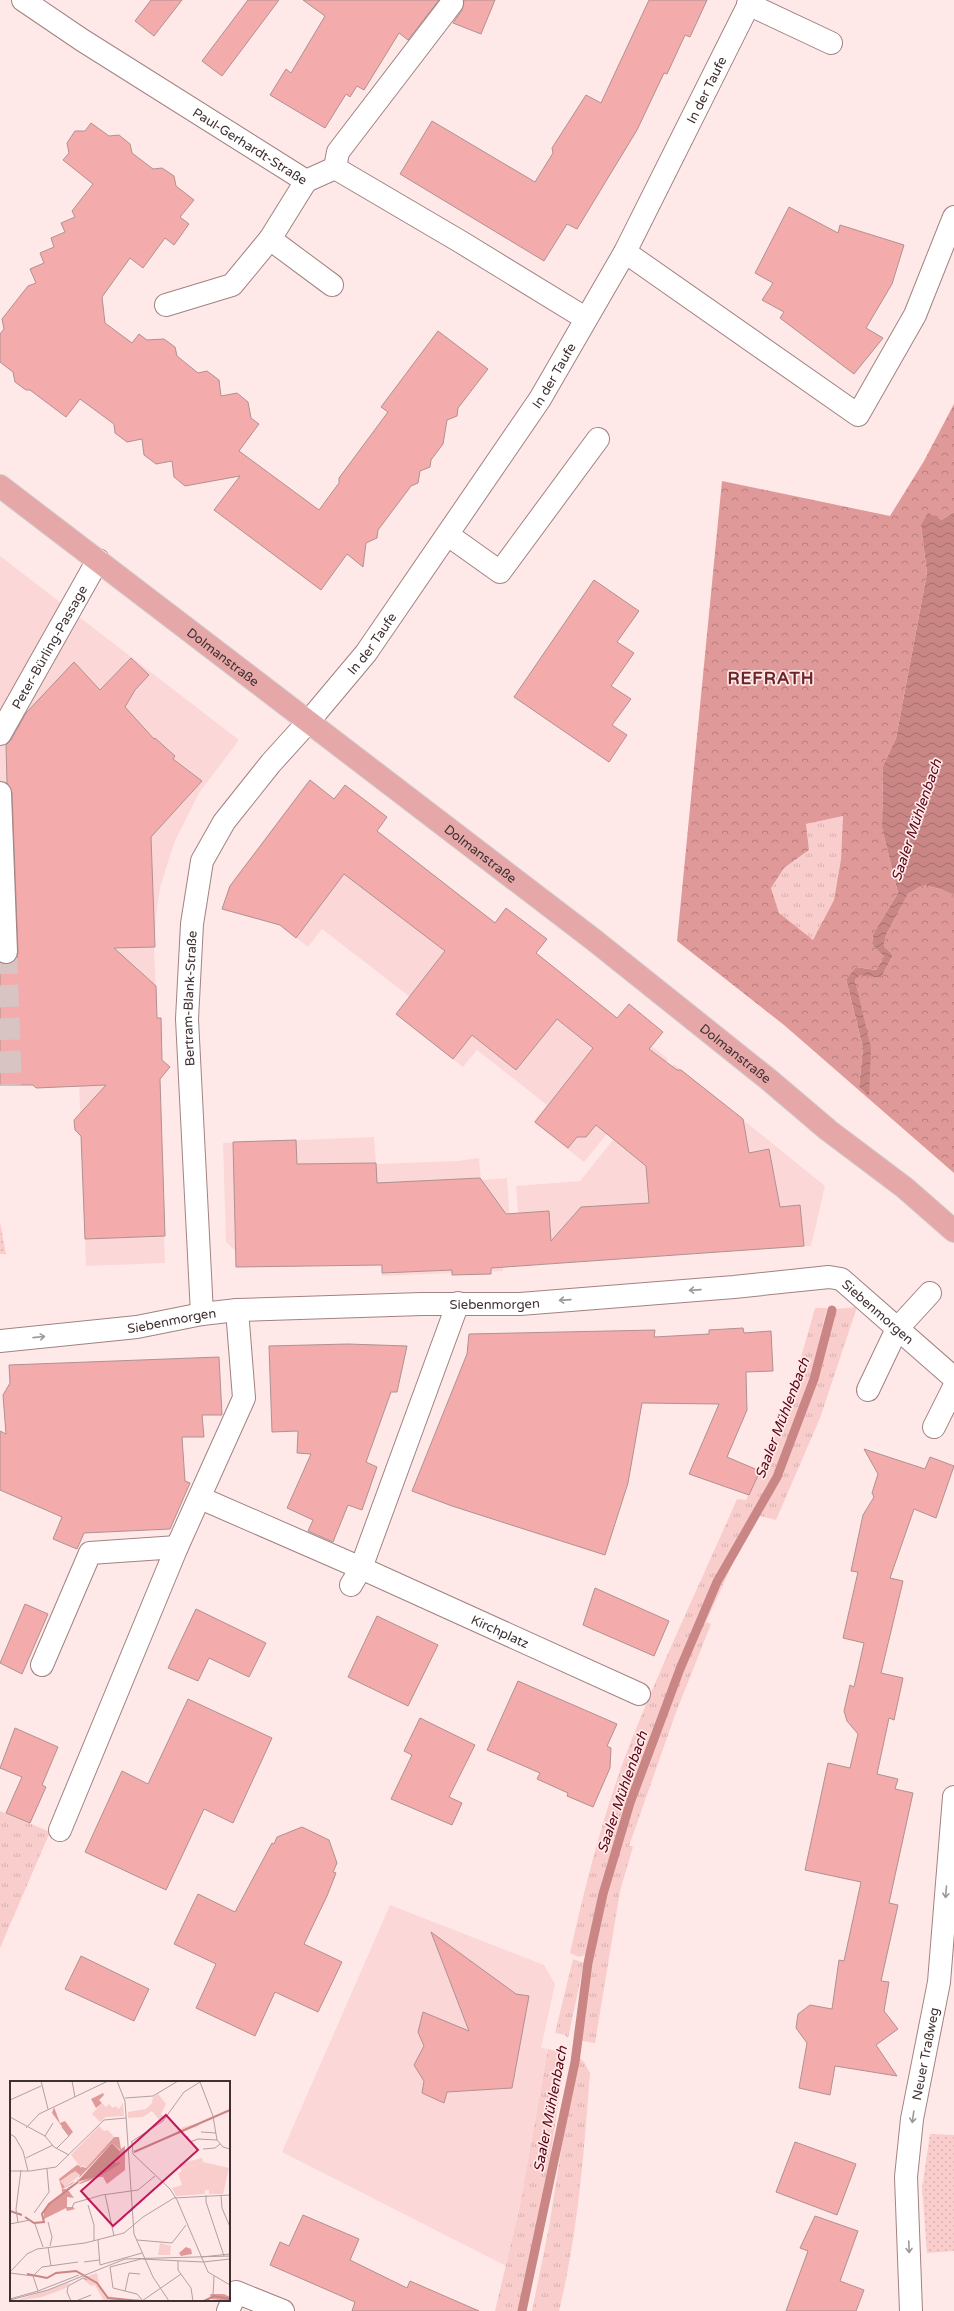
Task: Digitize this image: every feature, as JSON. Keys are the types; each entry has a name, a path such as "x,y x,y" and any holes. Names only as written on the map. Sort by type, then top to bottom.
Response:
{"main road":[{"name":"Dolmanstraße","path":"0,486 594,940 768,1079 828,1130 905,1188 954,1231"}],"street":[{"name":"Paul-Gerhardt-Straße","path":"23,0 82,40 306,181 335,168"},
{"path":"749,2 831,42"},
{"name":"In der Taufe","path":"309,721 366,653 540,399 585,318 625,252 749,2"},
{"path":"452,3 338,152 335,168 461,242 585,318"},
{"path":"166,305 232,285 270,239 306,181"},
{"path":"625,252 858,415 915,315 954,217"},
{"path":"270,239 332,285"},
{"path":"448,535 500,572 598,439"},
{"name":"Peter-Bürling-Passage","path":"0,734 98,560"},
{"name":"Bertram-Blank-Straße","path":"202,1314 187,1019 192,931 198,878 207,850 224,822 271,763 309,721"},
{"path":"0,793 6,952"},
{"name":"Siebenmorgen","path":"0,1341 137,1327 202,1314 237,1310 458,1303 520,1304 734,1288 829,1277 841,1279 954,1378"},
{"path":"868,1390 897,1329 930,1293"},
{"path":"356,1576 458,1303"},
{"path":"60,1830 177,1547 244,1398 237,1310"},
{"path":"934,1427 954,1387"},
{"name":"Kirchplatz","path":"205,1500 356,1576 640,1694"},
{"path":"42,1665 90,1553 177,1547"},
{"name":"Neuer Traßweg","path":"911,2311 906,2178 912,2119 938,1982 954,1797"},
{"path":"228,2311 236,2292 283,2311"}],"shaded area":[{"path":"0,556 239,740 199,793 174,843 160,888 156,916 154,944 165,1263 86,1266 79,1080 0,1082"},
{"path":"309,780 489,917 668,1059 584,1162 533,1122 547,1105 477,1050 463,1067 396,1015 410,997 322,929 308,947 279,925 222,909 229,886"},
{"path":"674,1064 825,1186 811,1246 522,1265 516,1186 580,1181"},
{"path":"374,1137 376,1164 457,1161 479,1158 481,1180 507,1178 513,1267 503,1267 503,1271 382,1276 381,1261 247,1262 226,1242 223,1143"},
{"path":"390,1905 544,1965 555,1984 541,2048 548,2049 519,2210 506,2266 282,2152"}],"green space":[{"path":"954,404 954,512 941,520 921,525 927,573 896,738 883,766 882,828 898,893 873,934 872,944 884,957 876,970 856,967 846,979 863,1048 859,1087 869,1095 861,1010 855,980 860,974 881,978 893,955 884,946 886,935 908,894 923,885 940,889 954,895 954,1173 784,1025 677,941 722,481 890,516 924,461","holes":["843,816 841,859 834,900 813,940 779,913 771,888 784,868 809,850 806,824"]},
{"path":"843,816 841,859 834,900 813,941 779,913 771,888 784,868 809,850 806,824"},
{"path":"0,1222 6,1254 0,1254"},
{"path":"857,1307 820,1418 776,1520 760,1516 780,1479 817,1380 836,1309"},
{"path":"815,1308 827,1308 811,1376 773,1476 714,1580 659,1713 626,1801 585,1955 579,1957 570,1953 588,1878 617,1778 666,1658 737,1499 746,1500 757,1477 785,1406 801,1358"},
{"path":"733,1563 706,1622 711,1624 675,1715 629,1846 633,1847 620,1891 595,2043 577,2040 606,1891 633,1803 698,1635 721,1582"},
{"path":"0,1811 50,1832 0,1948"},
{"path":"573,1959 584,1963 568,2038 565,2035 555,2033"},
{"path":"548,2049 566,2053 540,2223 523,2311 495,2311 519,2210"},
{"path":"576,2055 584,2062 590,2073 583,2163 576,2223 566,2282 559,2311 532,2311 549,2227"},
{"path":"930,2134 954,2135 954,2251 927,2253 922,2188"}],"water":[{"path":"954,512 954,895 940,889 923,885 908,894 886,935 884,946 893,955 881,978 860,975 855,980 871,1048 869,1096 859,1087 863,1048 846,979 856,967 876,970 884,957 872,944 873,934 898,893 882,828 883,766 896,738 927,573 921,525 928,513 941,520"}],"building":[{"path":"151,0 182,0 154,36 135,21"},
{"path":"248,0 279,0 222,76 202,61"},
{"path":"303,0 439,0 408,40 399,33 364,90 357,86 350,97 346,94 325,128 270,95 286,69 291,73 325,16"},
{"path":"464,0 495,0 481,34 453,23 462,10"},
{"path":"649,0 707,0 690,37 685,35 667,74 664,73 637,130 577,229 567,224 544,261 400,174 432,121 535,182 553,153 552,148 586,95 601,103"},
{"path":"91,123 109,136 119,135 130,144 132,153 153,169 162,168 174,176 176,186 194,200 180,217 189,224 174,245 165,238 143,268 130,258 102,297 105,323 132,343 139,334 147,340 164,339 175,347 177,356 198,373 207,371 219,380 221,396 237,393 248,402 251,418 259,424 239,451 319,510 339,483 339,478 388,412 381,407 438,331 488,369 458,408 457,416 447,420 443,444 431,460 430,467 420,471 418,483 411,486 378,530 377,538 366,543 363,567 347,554 321,590 214,510 240,476 185,486 174,477 172,461 156,464 144,455 142,439 127,442 115,433 114,424 80,399 66,417 30,390 26,390 15,382 13,372 0,362 0,334 4,329 2,319 28,286 36,283 30,269 44,263 40,253 54,247 51,238 65,232 61,223 75,217 72,211 93,184 63,160 69,153 67,143 75,131 85,131"},
{"path":"789,207 838,233 840,225 904,245 892,284 866,328 883,338 854,374 780,318 784,312 762,300 773,283 755,273"},
{"path":"594,580 639,611 617,642 634,653 611,686 631,699 612,725 627,735 609,762 514,697"},
{"path":"131,658 149,675 135,690 125,707 154,739 155,738 175,756 173,759 202,781 151,837 155,947 114,948 156,986 157,1018 161,1018 162,1060 170,1067 160,1079 165,1236 85,1239 81,1136 75,1130 74,1120 106,1085 36,1088 33,1085 0,1085 0,963 12,963 17,958 18,952 12,793 7,783 6,745 11,740 26,713 74,662 100,690"},
{"path":"310,780 334,799 345,785 387,817 377,831 495,923 506,908 547,939 536,953 617,1018 629,1004 663,1032 649,1049 677,1070 681,1070 743,1119 749,1153 769,1149 780,1207 800,1205 804,1246 491,1268 491,1274 452,1275 452,1270 382,1273 382,1265 236,1267 233,1142 296,1140 297,1164 376,1163 377,1183 480,1178 506,1214 549,1211 551,1241 581,1207 649,1203 646,1166 596,1125 586,1137 577,1137 568,1148 535,1122 593,1048 557,1019 516,1070 472,1035 453,1059 396,1014 445,951 344,874 296,938 280,925 222,909 230,886"},
{"path":"743,1328 744,1333 771,1331 773,1371 746,1372 747,1410 727,1457 760,1471 749,1495 689,1474 719,1404 642,1403 628,1483 605,1555 452,1506 412,1491 467,1354 469,1334 655,1330 654,1337 709,1334 709,1330"},
{"path":"348,1344 407,1346 397,1392 391,1392 366,1462 377,1467 362,1510 348,1505 333,1542 308,1531 313,1520 287,1508 311,1454 297,1453 298,1431 272,1432 269,1346"},
{"path":"219,1357 222,1415 202,1415 204,1437 182,1437 185,1481 190,1483 170,1529 84,1533 77,1549 53,1539 62,1517 0,1490 0,1431 6,1434 3,1395 10,1383 9,1365"},
{"path":"864,1449 925,1469 930,1457 954,1466 936,1518 914,1509 890,1578 903,1581 881,1673 903,1678 894,1720 889,1718 877,1774 898,1779 895,1789 913,1793 889,1903 898,1905 881,1981 889,1982 884,2011 898,2029 876,2045 897,2076 835,2066 830,2095 799,2088 807,2043 796,2028 798,2014 810,2005 832,2009 839,1960 844,1961 861,1882 805,1870 828,1763 850,1768 858,1734 847,1721 844,1711 850,1685 854,1687 864,1643 843,1638 858,1572 851,1571 863,1515 874,1497 872,1493 878,1474"},
{"path":"595,1588 669,1621 654,1656 583,1625"},
{"path":"25,1604 48,1614 22,1674 0,1663"},
{"path":"196,1609 266,1643 249,1677 209,1658 198,1681 168,1668"},
{"path":"377,1616 438,1645 408,1706 348,1677"},
{"path":"518,1681 617,1724 607,1746 611,1748 610,1768 593,1807 567,1796 568,1793 537,1779 540,1773 487,1750"},
{"path":"188,1699 272,1738 233,1823 204,1809 166,1890 85,1852 122,1771 148,1784"},
{"path":"420,1718 475,1745 449,1797 462,1803 452,1825 391,1799 412,1755 404,1751"},
{"path":"15,1728 58,1747 42,1785 46,1787 30,1823 6,1813 22,1777 0,1768"},
{"path":"302,1827 329,1840 337,1863 333,1872 336,1873 327,1896 304,1944 342,1962 318,2012 275,1992 255,2036 196,2008 216,1964 174,1944 198,1894 235,1912 272,1843 274,1844 277,1837"},
{"path":"431,1932 516,1994 529,1996 512,2088 447,2092 444,2103 422,2093 424,2081 414,2065 424,2046 418,2032 423,2012 469,2031"},
{"path":"81,1956 149,1989 134,2021 65,1989"},
{"path":"795,2142 856,2164 837,2215 776,2192"},
{"path":"303,2215 359,2239 350,2260 407,2288 410,2281 479,2311 352,2311 355,2302 270,2265 280,2242 289,2246"},
{"path":"815,2216 858,2231 840,2281 864,2290 856,2311 786,2311 808,2251 800,2248"}],"waterway":[{"name":"Saaler Mühlenbach","path":"522,2311 575,2062 588,1963 603,1894 630,1803 680,1669 717,1582 777,1477 814,1379 832,1310"}],"tunnel":[{"path":"6,952 11,1085"}],"district":[{"name":"REFRATH","path":"771,678"}]}
